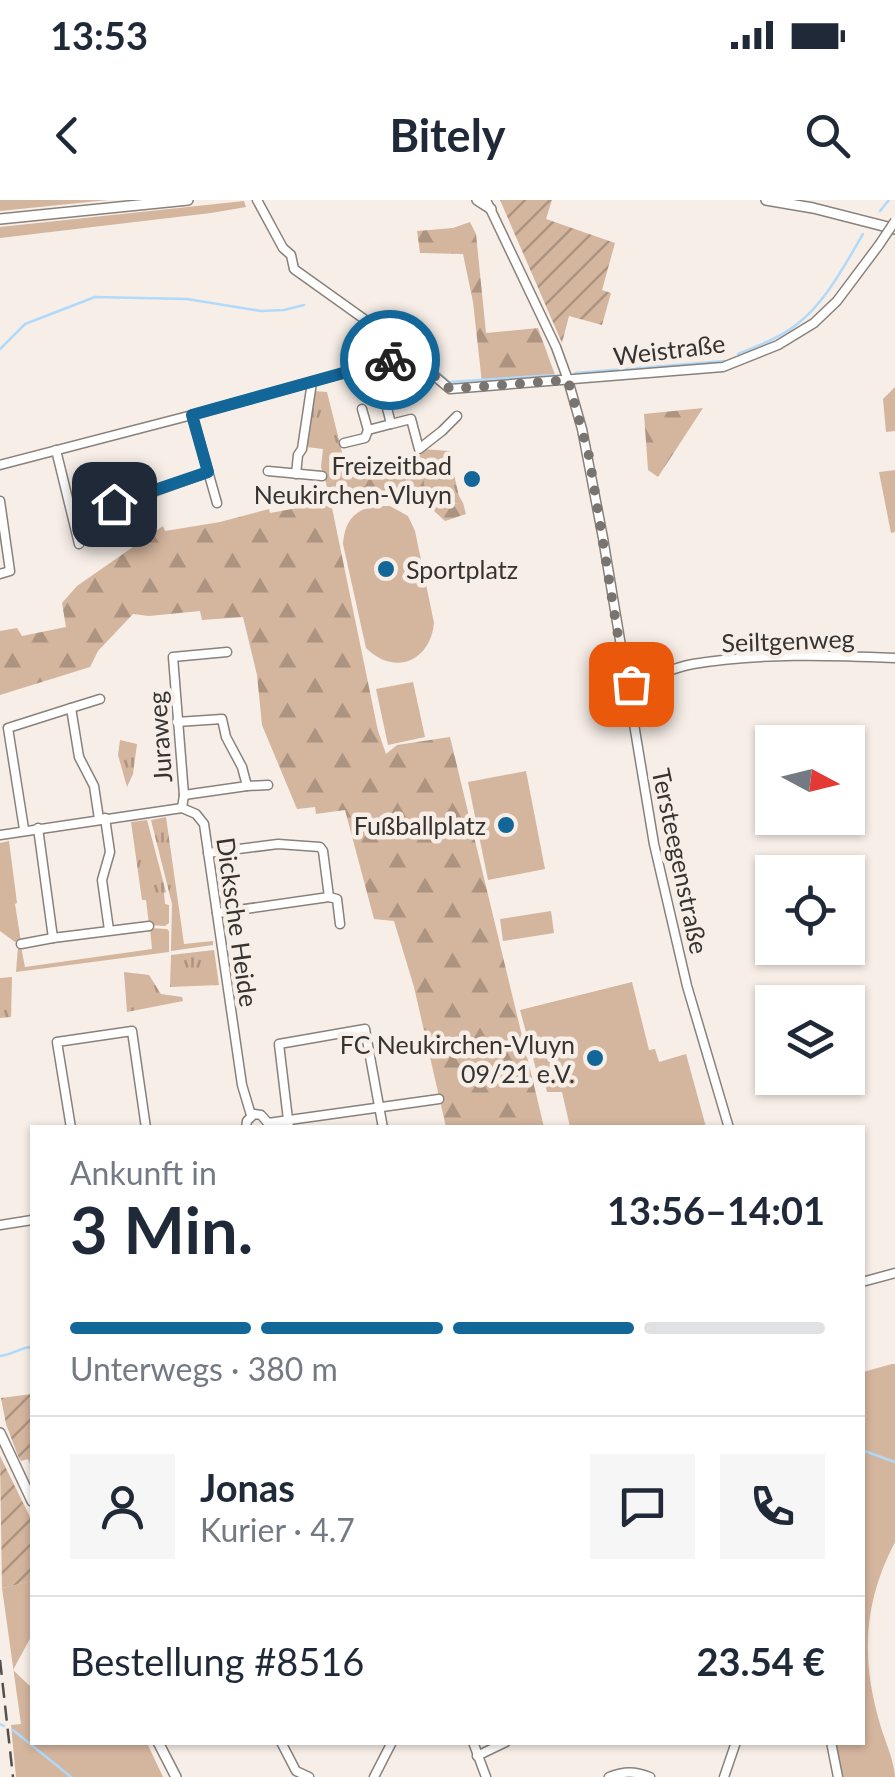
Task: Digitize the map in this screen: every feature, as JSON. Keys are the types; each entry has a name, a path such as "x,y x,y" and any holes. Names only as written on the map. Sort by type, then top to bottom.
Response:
{"main road":[{"path":"0,219 188,200"},
{"path":"477,200 489,203"},
{"path":"766,200 895,225"},
{"path":"0,1420 6,1447"},
{"path":"0,1433 30,1497"},
{"path":"160,1745 176,1777"}],"street":[{"path":"0,464 409,354 294,269 291,255 283,248 257,200"},
{"name":"Tersteegenstraße","path":"489,203 568,380 589,456 654,844 687,986 728,1125"},
{"name":"Weistraße","path":"409,354 450,389 723,366 778,345 814,323 837,301 895,225"},
{"path":"376,364 391,424"},
{"path":"723,366 725,378"},
{"path":"296,474 312,382"},
{"path":"344,443 365,438 368,430 362,409"},
{"path":"192,415 217,503"},
{"path":"368,430 422,416"},
{"path":"411,418 418,449 456,416"},
{"path":"56,450 80,544"},
{"path":"268,471 322,476"},
{"path":"114,504 208,472"},
{"path":"0,501 10,571 0,574"},
{"name":"Juraweg","path":"182,808 174,657 228,652"},
{"name":"Seiltgenweg","path":"626,685 691,664 760,657 800,654 895,658"},
{"path":"632,713 644,703 641,682"},
{"path":"24,830 8,728 100,698"},
{"path":"72,708 78,758 94,786 110,852 102,880 108,930"},
{"path":"177,722 222,719 247,786"},
{"path":"184,794 268,785"},
{"path":"0,835 182,808"},
{"name":"Dicksche Heide","path":"182,808 196,814 204,824 242,1085 251,1116"},
{"path":"38,828 53,938"},
{"path":"208,853 278,844 320,847 329,896"},
{"path":"217,912 329,896 337,900 340,924"},
{"path":"21,944 149,926"},
{"path":"289,1124 278,1044 364,1029 383,1125"},
{"path":"71,1125 57,1042 132,1031 146,1125"},
{"path":"246,1125 251,1116 261,1115 268,1125 289,1124 439,1099"},
{"path":"0,1225 30,1220"},
{"path":"865,1281 895,1274"},
{"path":"282,1745 296,1771 309,1777"},
{"path":"374,1777 390,1745"},
{"path":"474,1745 486,1777"},
{"path":"477,1756 500,1745"},
{"path":"724,1777 735,1745"},
{"path":"831,1745 838,1777"},
{"path":"609,1777 627,1772 650,1777"}],"green space":[{"path":"0,200 108,200 0,211"},
{"path":"500,200 552,200 546,219 615,243 602,290 611,293 602,325 569,316 562,343"},
{"path":"244,201 246,207 211,213 0,238 0,227"},
{"path":"470,222 476,234 486,333 538,328 555,375 482,383 463,254 420,253 417,231 453,228"},
{"path":"895,387 895,431 886,432 883,399"},
{"path":"313,391 327,392 348,476 326,483 321,467 323,449 306,447"},
{"path":"703,408 658,477 648,470 644,414"},
{"path":"422,449 449,451 451,462 421,469 440,504 463,503 466,514 445,521 421,499 331,503 386,754 397,745 450,737 544,1125 446,1125 414,987 394,921 374,919 345,810 316,814 315,807 297,809 262,725 257,675 243,617 202,620 200,611 133,614 98,651 90,667 0,695 0,631 17,628 22,636 66,627 62,603 77,586 163,526 165,531 269,509 270,513 330,502 326,483"},
{"name":"Freizeitbad Neukirchen-Vluyn","path":"451,462 463,503 440,504 426,494 421,468"},
{"path":"895,470 895,532 891,533 879,472"},
{"name":"Sportplatz","path":"390,506 408,516 415,531 434,623 426,647 409,661 399,663 377,657 366,648 343,544 347,525 357,513"},
{"path":"413,682 425,737 388,745 376,689"},
{"path":"120,740 137,744 127,787 118,755"},
{"name":"Fußballplatz","path":"526,771 545,869 488,880 468,782"},
{"path":"166,817 184,944 213,941 213,945 171,951 172,904 151,820"},
{"path":"147,820 166,892 165,904 169,905 169,923 165,926 149,925 146,900 142,900 131,822"},
{"path":"9,841 21,942 0,931 0,843"},
{"path":"551,911 554,933 503,941 500,919"},
{"path":"150,928 169,931 169,952 16,972 18,947 25,967 152,949"},
{"path":"214,950 219,985 170,987 171,955"},
{"path":"124,972 149,975 161,994 182,997 183,1001 127,1012"},
{"path":"12,977 11,1017 0,1018 0,978"},
{"name":"FC Neukirchen-Vluyn 09/21 e.V.","path":"632,982 649,1050 655,1049 659,1062 686,1054 705,1125 570,1125 562,1092 547,1092 542,1072 537,1073 520,1010"},
{"path":"895,1364 895,1542 876,1587 868,1654 874,1700 895,1777 839,1777 831,1745 865,1745 865,1372"},
{"path":"30,1394 30,1464 28,1459 21,1461 18,1456 1,1398"},
{"path":"0,1456 30,1517 30,1581 2,1588"},
{"path":"30,1581 30,1639 13,1669 2,1588"},
{"path":"14,1670 30,1686 30,1745 148,1745 163,1777 16,1777 11,1725 21,1724"}],"waterway":[{"path":"880,211 889,200"},
{"path":"738,354 782,334 807,316 834,283 863,234"},
{"path":"0,349 25,324 95,297 187,299 261,311 304,305"},
{"path":"411,347 449,382 554,375"},
{"path":"575,373 725,361"},
{"path":"0,1356 30,1347"},
{"path":"865,1451 895,1462"},
{"path":"0,1724 4,1726"},
{"path":"13,1730 30,1744"},
{"path":"32,1745 71,1777"}],"railway":[{"path":"0,1660 13,1777"}],"way so far":[{"path":"390,360 409,354 450,389 568,380 589,456 626,685 631,684"}],"place":[{"name":"Freizeitbad Neukirchen-Vluyn","path":"472,479"},
{"name":"Sportplatz","path":"386,569"},
{"name":"Fußballplatz","path":"506,825"},
{"name":"FC Neukirchen-Vluyn 09/21 e.V.","path":"595,1058"}],"route":[{"path":"114,504 208,472 192,415 390,360"}]}
